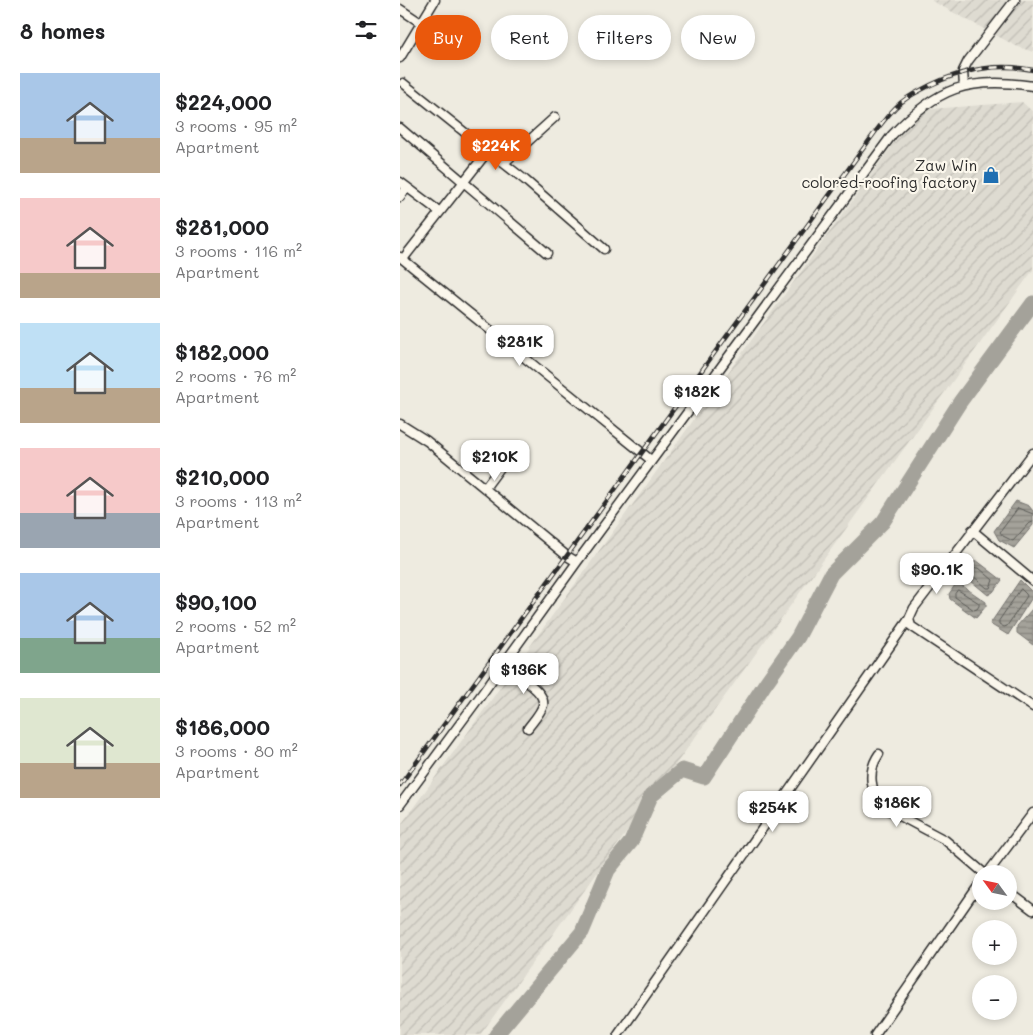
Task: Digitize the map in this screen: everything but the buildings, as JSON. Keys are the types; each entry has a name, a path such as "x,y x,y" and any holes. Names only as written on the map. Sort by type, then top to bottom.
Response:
{"street":[{"path":"426,15 435,0"},
{"path":"964,86 963,71 968,61 1015,0"},
{"path":"400,9 415,19"},
{"path":"400,58 415,33"},
{"path":"400,805 892,135 922,106 937,96 964,86 987,82 1033,86"},
{"path":"403,83 504,163 604,249"},
{"path":"504,163 554,117"},
{"path":"400,128 547,253"},
{"path":"488,152 401,258 652,460"},
{"path":"400,182 440,212"},
{"path":"400,197 407,187"},
{"path":"400,424 427,441 566,556 577,562"},
{"path":"618,1035 909,619 914,608 1033,453"},
{"path":"485,488 508,457"},
{"path":"972,530 1033,581"},
{"path":"909,619 911,626 1033,706"},
{"path":"502,667 520,678 542,696 543,704 541,709 528,728"},
{"path":"879,754 871,768 871,778 876,798 883,807 945,840 975,865"},
{"path":"993,865 1033,813"},
{"path":"875,1035 972,895"},
{"path":"1018,899 1033,910"}],"shaded area":[{"path":"932,0 1033,0 1033,52 1016,46"},
{"path":"1022,102 1033,112 1033,270 480,1035 400,1035 400,826 918,110"}],"water":[{"path":"1016,501 1029,506 1033,511 1033,525 1014,548 999,540 994,531"},
{"path":"976,560 1002,580 993,592 988,595 965,576"},
{"path":"1020,580 1033,593 1033,596 1008,635 990,624"},
{"path":"957,582 986,602 986,606 976,618 950,599 949,594"},
{"path":"1033,608 1033,645 1017,633 1017,626"}],"waterway":[{"path":"496,1035 582,932 608,870 631,842 651,796 682,770 704,777 798,637 831,574 883,522 960,402 1033,303"}],"railway":[{"path":"400,785 891,113 915,93 934,83 962,73 1004,67 1033,70"}],"place":[{"name":"Zaw Win colored-roofing factory","path":"991,175"}]}
